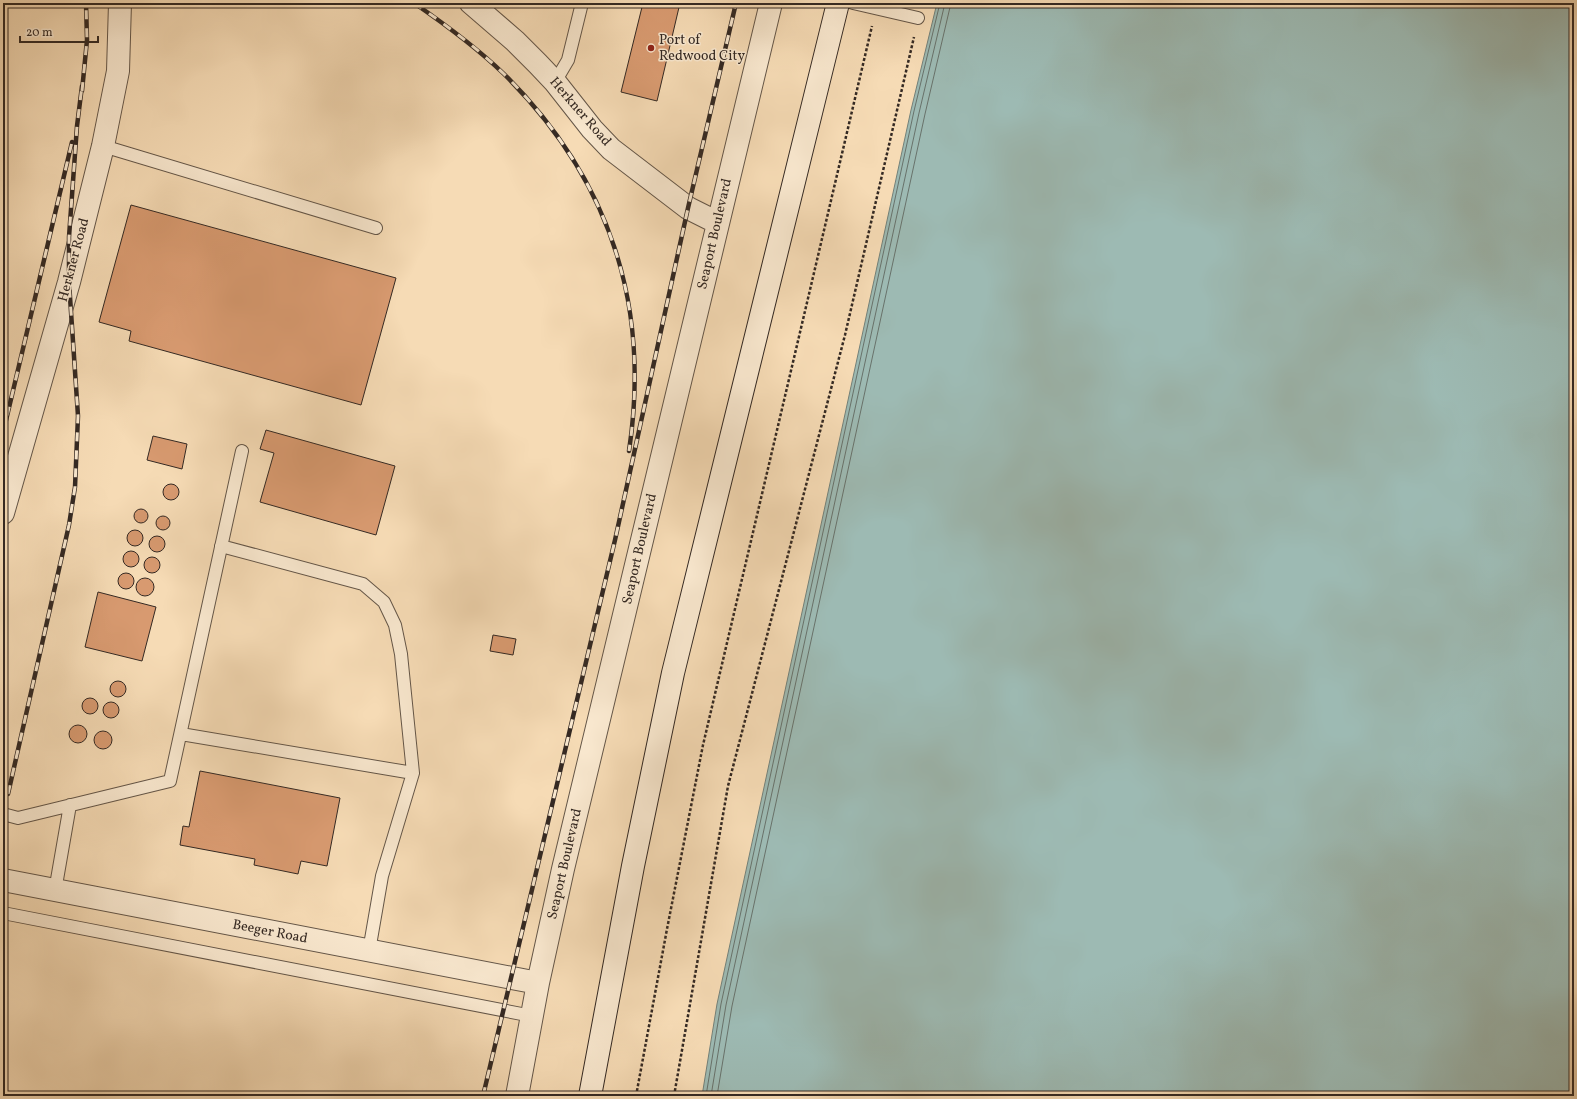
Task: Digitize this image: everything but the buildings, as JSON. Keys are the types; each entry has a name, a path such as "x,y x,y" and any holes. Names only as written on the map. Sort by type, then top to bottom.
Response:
{"street":[{"name":"Herkner Road","path":"3,513 69,282 104,146 118,71 120,3"},
{"name":"Herkner Road","path":"471,3 516,41 555,82 592,129 611,149 688,208 718,223"},
{"name":"Seaport Boulevard","path":"517,1096 538,983 565,861 771,3"},
{"path":"590,1096 633,866 673,674 838,3"},
{"name":"Beeger Road","path":"3,880 538,983"}],"lane":[{"path":"555,82 568,60 582,3"},
{"path":"853,3 918,18"},
{"path":"104,146 376,228"},
{"path":"3,814 18,818 170,781 242,451"},
{"path":"221,546 363,584 384,602 395,625 401,654 413,773 382,876 369,951"},
{"path":"181,734 413,773"},
{"path":"55,891 70,806"},
{"path":"3,913 532,1016"}],"path":[{"path":"636,1096 666,929 703,745 876,9"},
{"path":"674,1096 728,786 845,335 918,18"}],"water":[{"path":"937,3 1574,3 1574,1096 702,1096 717,1004 911,110"}],"railway":[{"path":"82,91 87,40 86,3"},
{"path":"414,3 483,55 504,74 540,114 571,156 595,200 614,247 627,295 634,345 634,397 629,451"},
{"path":"483,1096 615,540 688,208 736,3"},
{"path":"8,794 69,525 75,487 78,416 69,282 69,237 77,126 82,86"},
{"path":"3,433 72,142"}],"place":[{"name":"Port of Redwood City","path":"651,48"}]}
